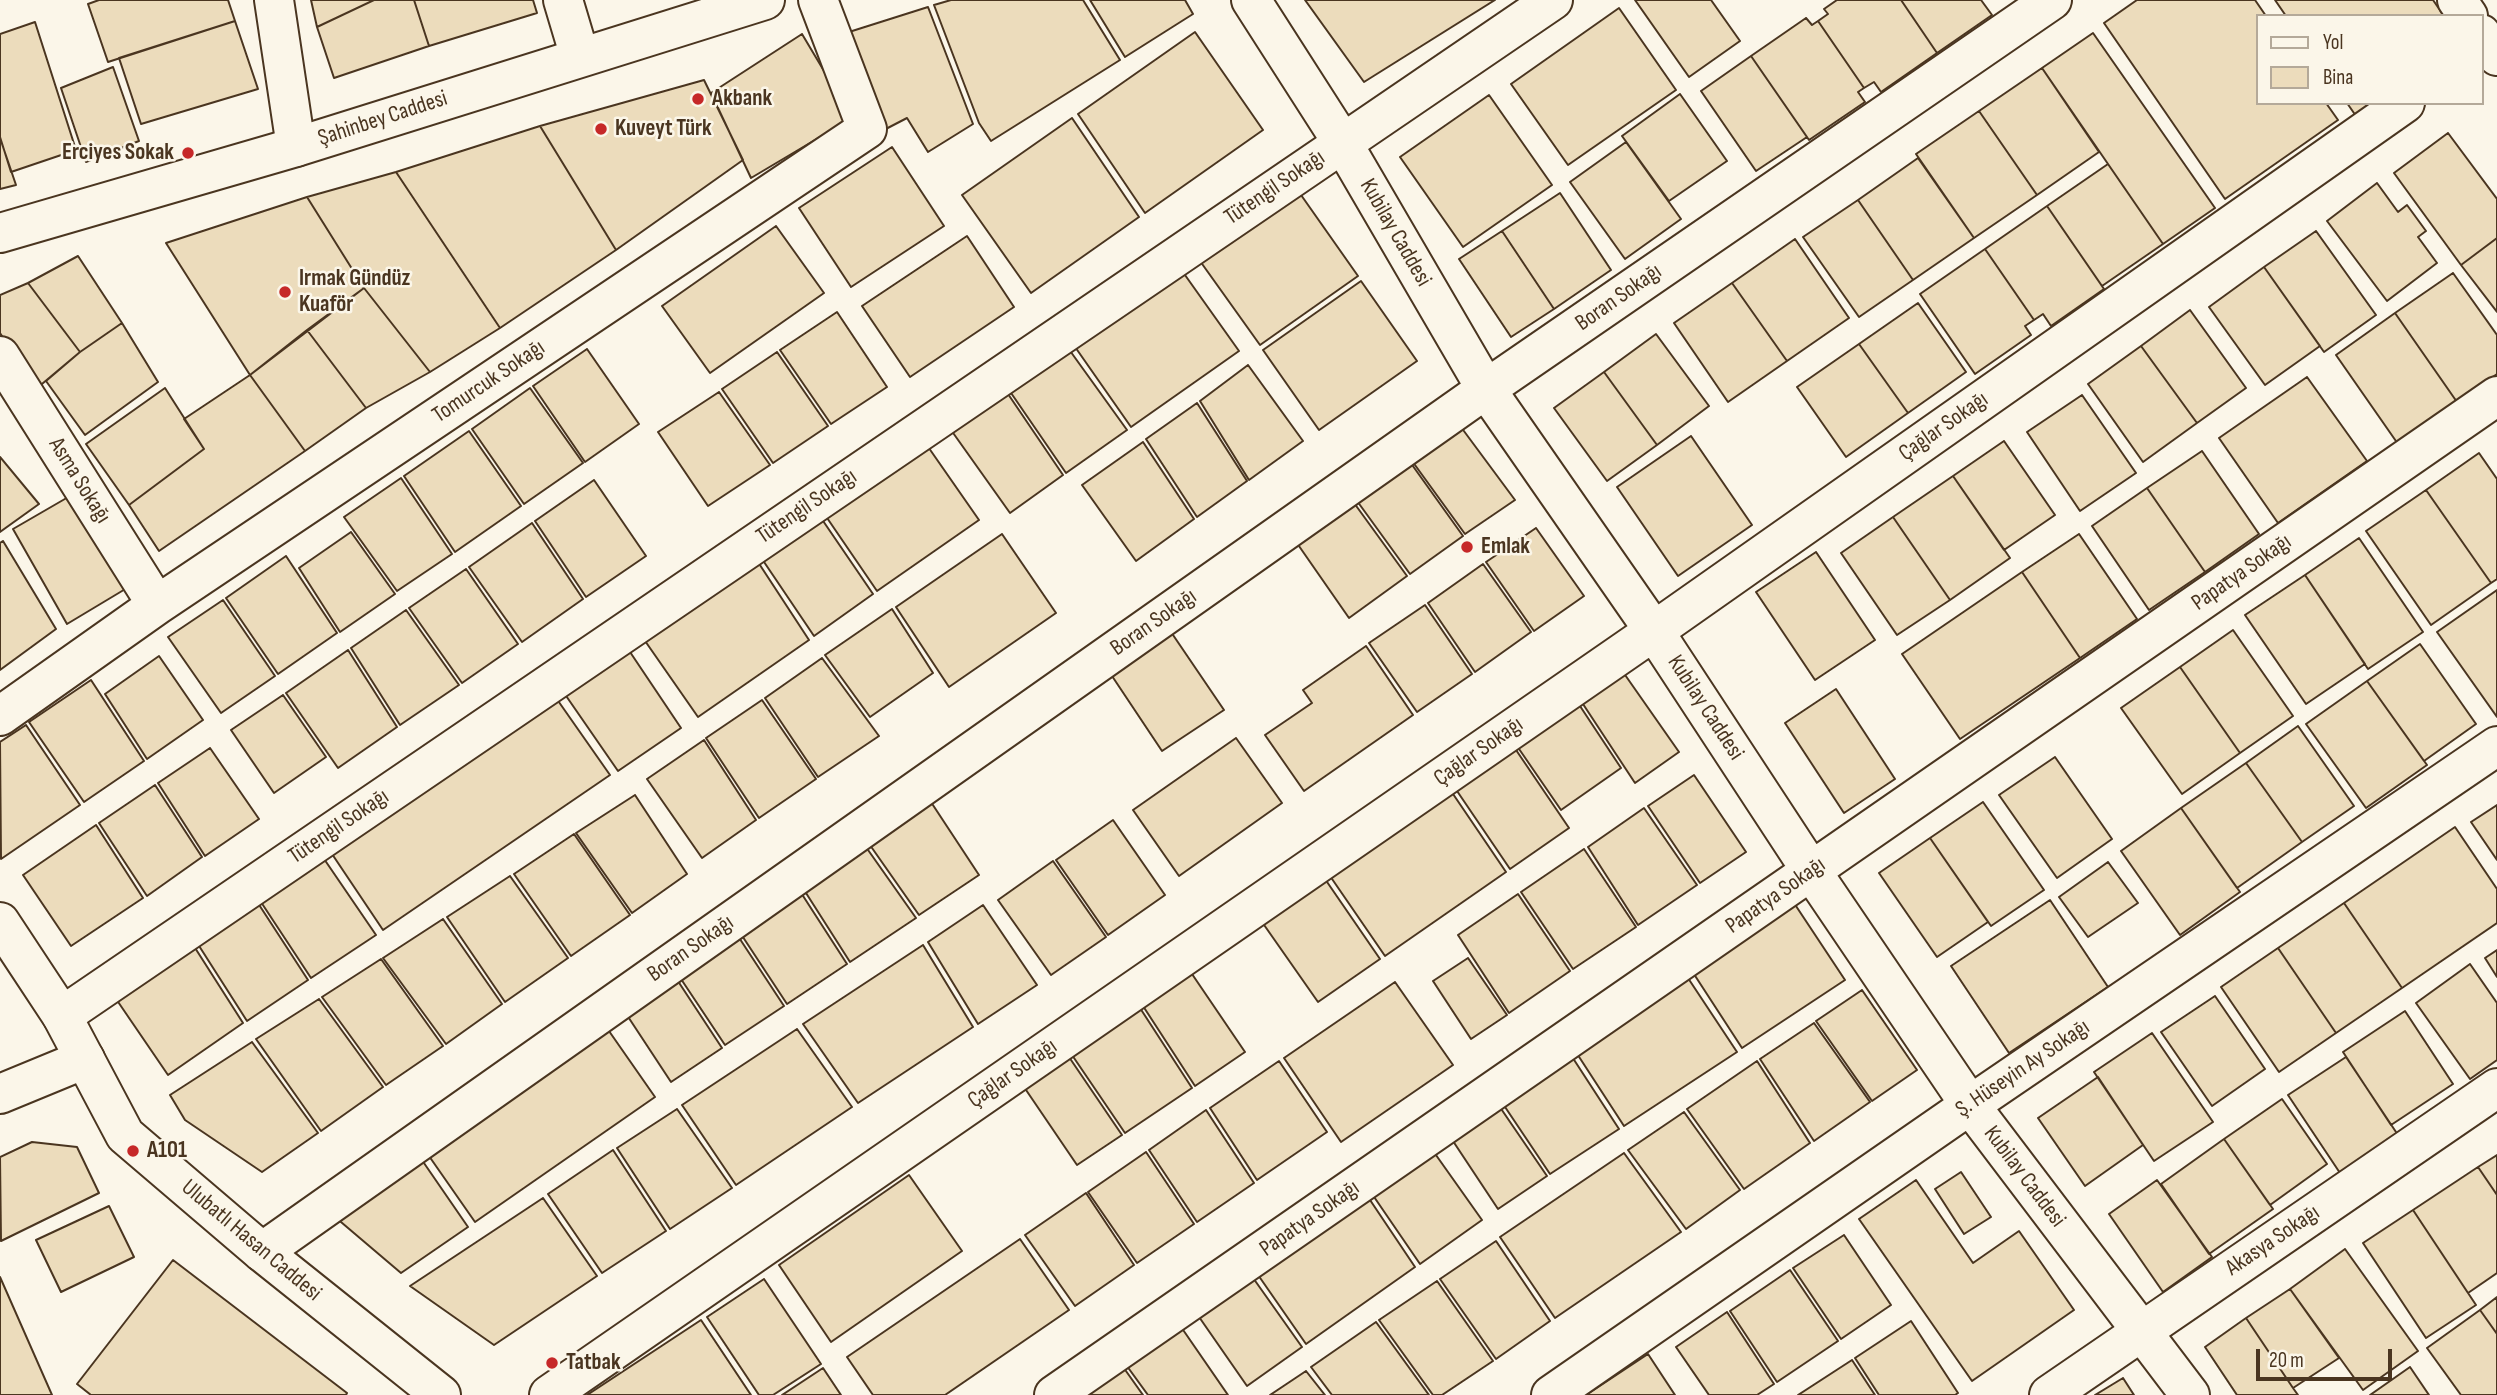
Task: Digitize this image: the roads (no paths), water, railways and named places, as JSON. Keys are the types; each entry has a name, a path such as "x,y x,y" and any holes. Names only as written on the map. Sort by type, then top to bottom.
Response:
{"street":[{"path":"274,0 296,147"},
{"path":"563,0 580,57"},
{"name":"Şahinbey Caddesi","path":"0,233 296,147 765,0"},
{"name":"Tomurcuk Sokağı","path":"0,716 157,605 867,129 818,0"},
{"name":"Kubilay Caddesi","path":"1251,0 1342,142 1486,389 1654,631 1969,1105 2190,1395"},
{"name":"Tütengil Sokağı","path":"62,1016 1553,0"},
{"name":"Boran Sokağı","path":"262,1252 1486,389 2052,0"},
{"name":"Çağlar Sokağı","path":"549,1395 1654,631 2402,105"},
{"name":"Asma Sokağı","path":"0,356 157,605"},
{"name":"Papatya Sokağı","path":"1054,1395 2497,396"},
{"name":"Ş. Hüseyin Ay Sokağı","path":"1551,1395 1969,1105 2497,746"},
{"name":"Ulubatlı Hasan Caddesi","path":"0,922 62,1016 125,1135 262,1252 441,1395"},
{"path":"0,1094 85,1059"},
{"name":"Akasya Sokağı","path":"2049,1395 2497,1088"}],"place":[{"name":"Akbank","path":"698,99"},
{"name":"Kuveyt Türk","path":"601,129"},
{"name":"Erciyes Sokak","path":"188,153"},
{"name":"Irmak Gündüz Kuaför","path":"285,292"},
{"name":"Emlak","path":"1467,547"},
{"name":"A101","path":"133,1151"},
{"name":"Tatbak","path":"552,1363"}]}
